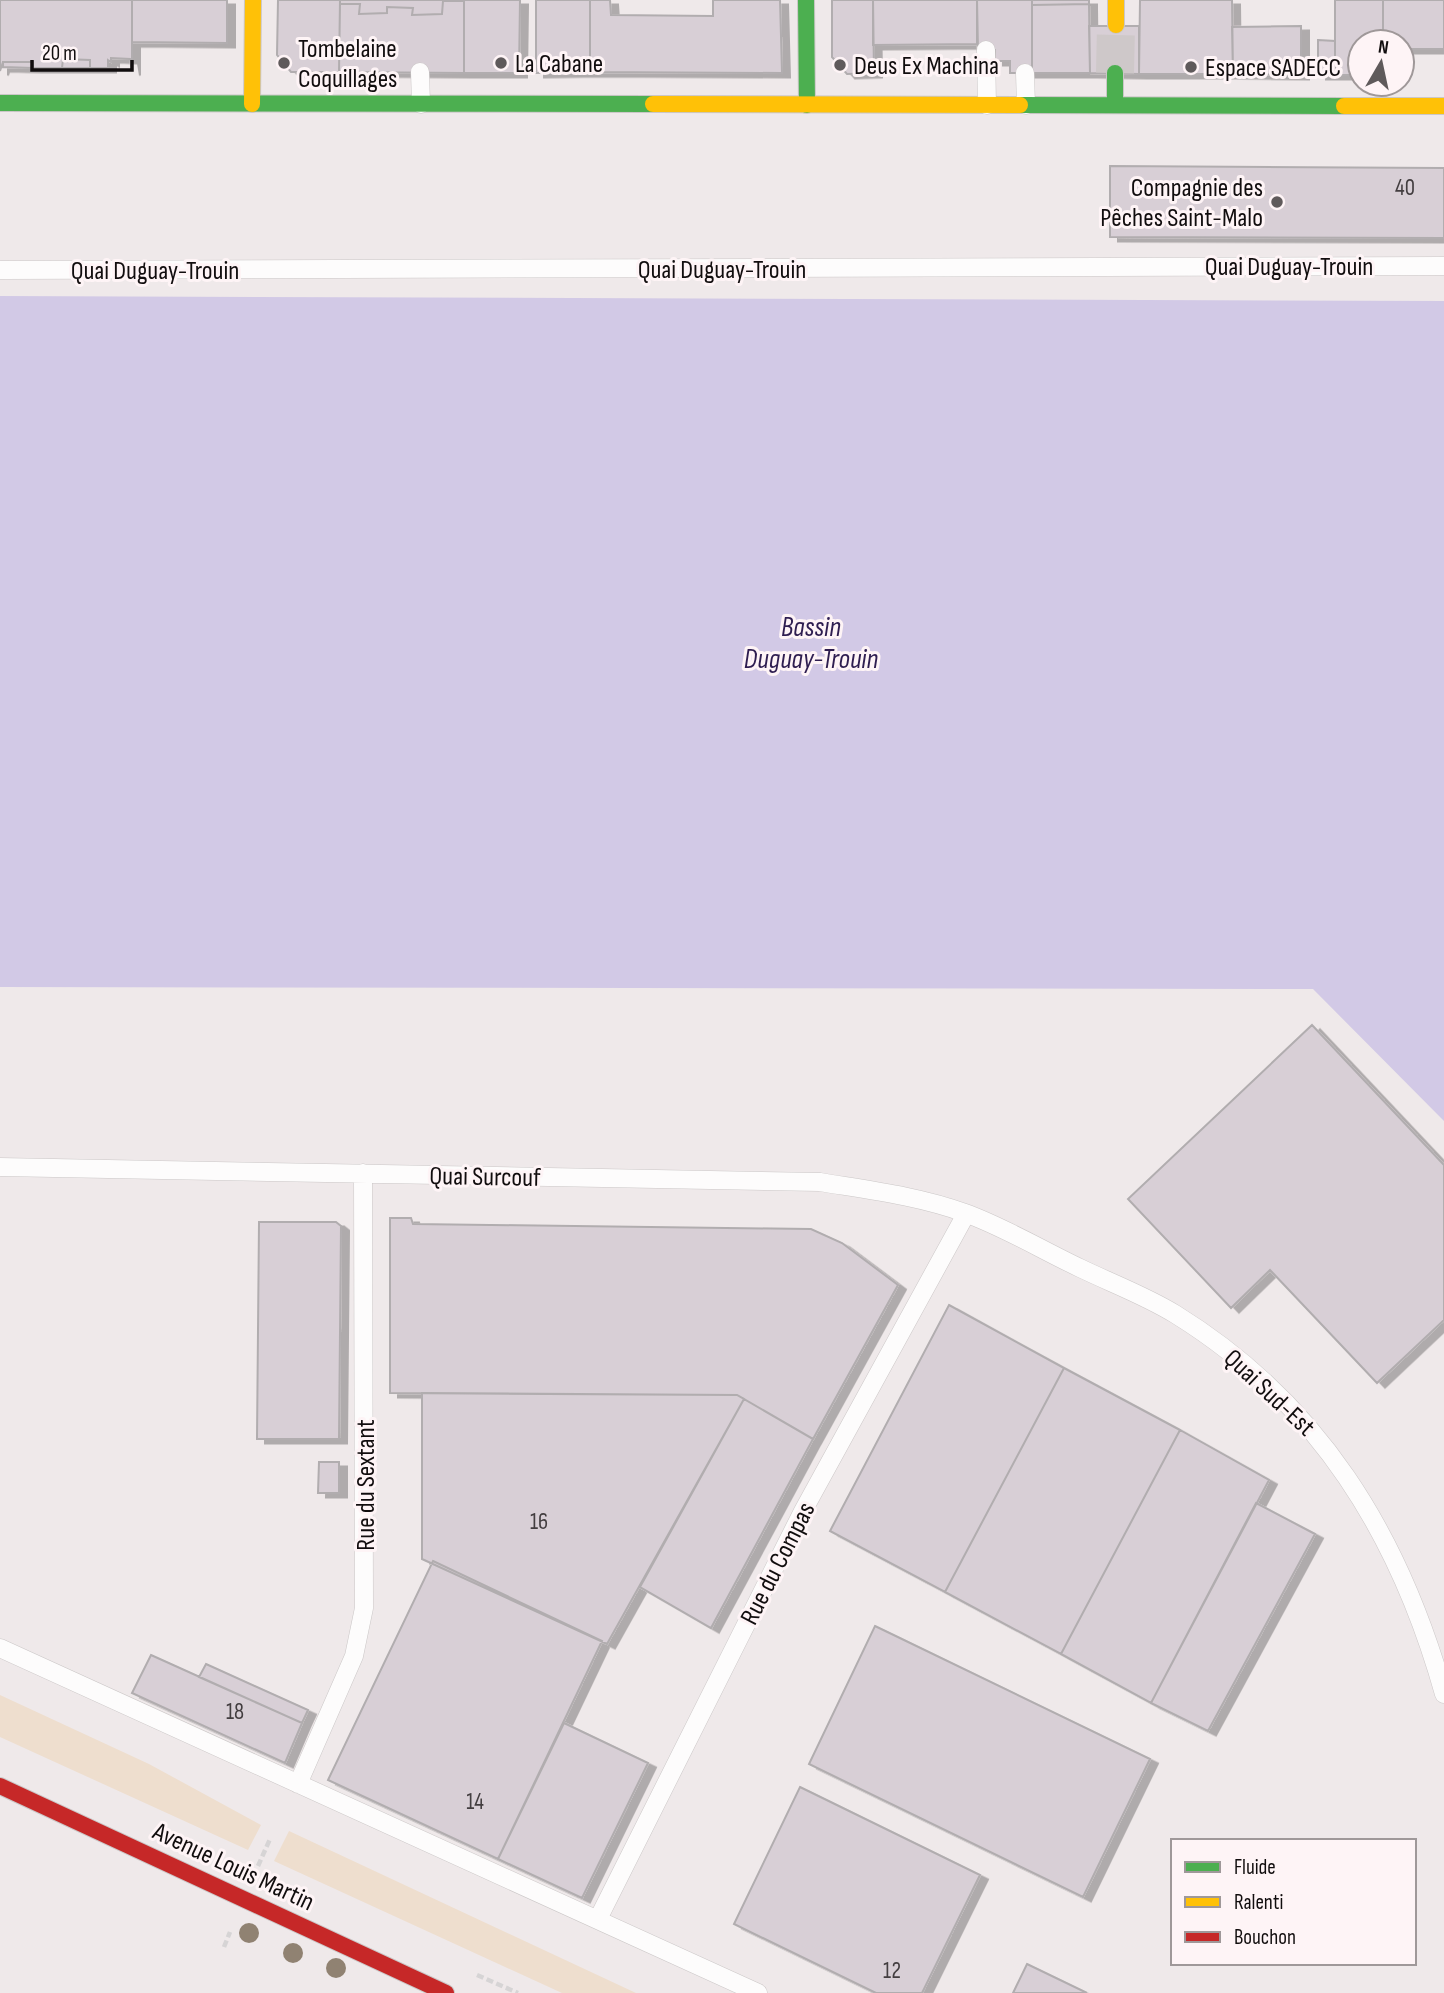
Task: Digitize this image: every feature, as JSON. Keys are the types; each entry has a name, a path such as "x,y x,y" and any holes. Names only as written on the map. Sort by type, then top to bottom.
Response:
{"main road":[{"path":"252,103 253,0"},
{"path":"806,0 807,105"},
{"path":"1116,0 1116,25"},
{"path":"1115,73 1115,105"},
{"path":"0,103 1444,106"},
{"name":"Avenue Louis Martin","path":"0,1786 446,1993"}],"lane":[{"path":"986,50 987,105"},
{"path":"420,72 421,104"},
{"path":"1025,73 1026,105"},
{"name":"Quai Duguay-Trouin","path":"0,270 1444,266"},
{"name":"Quai Surcouf","path":"0,1167 820,1182 891,1194 966,1214"},
{"name":"Rue du Sextant","path":"298,1784 354,1656 364,1608 363,1173"},
{"name":"Quai Sud-Est","path":"966,1214 1174,1313 1231,1354 1314,1432 1345,1471 1380,1529 1416,1607 1444,1694"},
{"name":"Rue du Compas","path":"598,1919 803,1511 966,1214"},
{"path":"0,1648 758,1993"}],"shaded area":[{"path":"0,1695 149,1764 261,1825 248,1850 0,1737"},
{"path":"289,1831 636,1993 562,1993 274,1861"}],"water":[{"name":"Bassin Duguay-Trouin","path":"0,296 1444,301 1444,1121 1313,989 0,987"}],"building":[{"path":"0,0 132,0 132,71 130,59 111,58 111,62 108,60 108,68 90,68 90,60 63,59 62,68 33,68 33,62 3,62 0,71"},
{"path":"132,0 227,0 227,43 132,42"},
{"path":"278,0 340,0 339,72 291,72 277,55"},
{"path":"340,0 464,1 443,1 442,14 412,15 413,8 387,7 387,13 359,14 360,4 340,4"},
{"path":"464,0 520,0 519,73 464,73"},
{"path":"536,0 590,0 590,72 536,73"},
{"path":"536,0 590,0 590,66 536,66"},
{"path":"590,0 610,0 611,15 713,16 713,0 780,0 782,73 590,72"},
{"path":"832,0 873,0 874,73 847,74 832,57"},
{"path":"873,0 977,0 977,44 873,45"},
{"path":"977,0 1032,0 1032,73 1010,73 1010,61 995,61 995,50 978,50"},
{"path":"1032,0 1089,0 1089,4 1032,5"},
{"path":"1140,0 1232,0 1233,74 1139,74"},
{"path":"1335,0 1383,0 1383,28 1346,28 1346,75 1335,75"},
{"path":"1383,0 1444,0 1444,49 1416,49 1416,28 1383,28"},
{"path":"443,1 464,1 464,73 339,72 340,4 360,4 359,14 387,13 387,7 413,8 412,15 442,14"},
{"path":"1089,4 1090,73 1032,73 1032,5"},
{"path":"1089,26 1139,26 1139,74 1090,73"},
{"path":"1301,26 1301,75 1233,74 1232,27"},
{"path":"1318,40 1335,41 1335,75 1318,75"},
{"path":"63,59 90,60 90,68 62,68"},
{"path":"3,62 33,62 33,68 3,67"},
{"name":"Compagnie des Pêches Saint-Malo","path":"1110,166 1444,168 1444,238 1110,237"},
{"path":"1312,1025 1444,1165 1444,1320 1377,1383 1270,1270 1231,1308 1128,1199"},
{"path":"390,1218 411,1218 413,1224 811,1229 842,1243 898,1285 813,1439 737,1395 390,1393"},
{"path":"259,1222 336,1222 341,1226 339,1439 257,1439"},
{"path":"949,1305 1064,1368 945,1592 830,1531"},
{"path":"1064,1368 1180,1430 1061,1654 945,1592"},
{"path":"422,1393 737,1395 744,1399 607,1644 422,1559"},
{"path":"744,1399 813,1439 711,1628 640,1587"},
{"path":"1180,1430 1269,1480 1151,1703 1061,1654"},
{"path":"319,1462 339,1462 339,1493 318,1493"},
{"path":"1256,1503 1315,1534 1208,1731 1151,1703"},
{"path":"433,1561 602,1641 498,1859 328,1780"},
{"path":"875,1626 1150,1759 1083,1897 809,1764"},
{"path":"151,1655 302,1723 285,1763 132,1693"},
{"path":"206,1664 308,1710 302,1723 199,1677"},
{"path":"564,1723 648,1763 582,1898 498,1859"},
{"path":"800,1787 980,1875 922,1993 876,1993 734,1924"},
{"path":"1027,1964 1087,1993 1013,1993"}],"tunnel":[{"path":"1115,73 1116,25"}],"traffic: fast":[{"path":"806,0 807,105"},
{"path":"1115,73 1115,105"},
{"path":"0,103 653,104"},
{"path":"1020,105 1344,106"}],"traffic: slow":[{"path":"252,104 253,0"},
{"path":"1116,0 1116,25"},
{"path":"653,104 1020,105"},
{"path":"1344,106 1444,106"}],"traffic: jam":[{"path":"0,1786 446,1993"}],"place":[{"name":"Tombelaine Coquillages","path":"284,63"},
{"name":"La Cabane","path":"501,63"},
{"name":"Deus Ex Machina","path":"840,65"},
{"name":"Espace SADECC","path":"1191,67"},
{"name":"Compagnie des Pêches Saint-Malo","path":"1277,202"}]}
